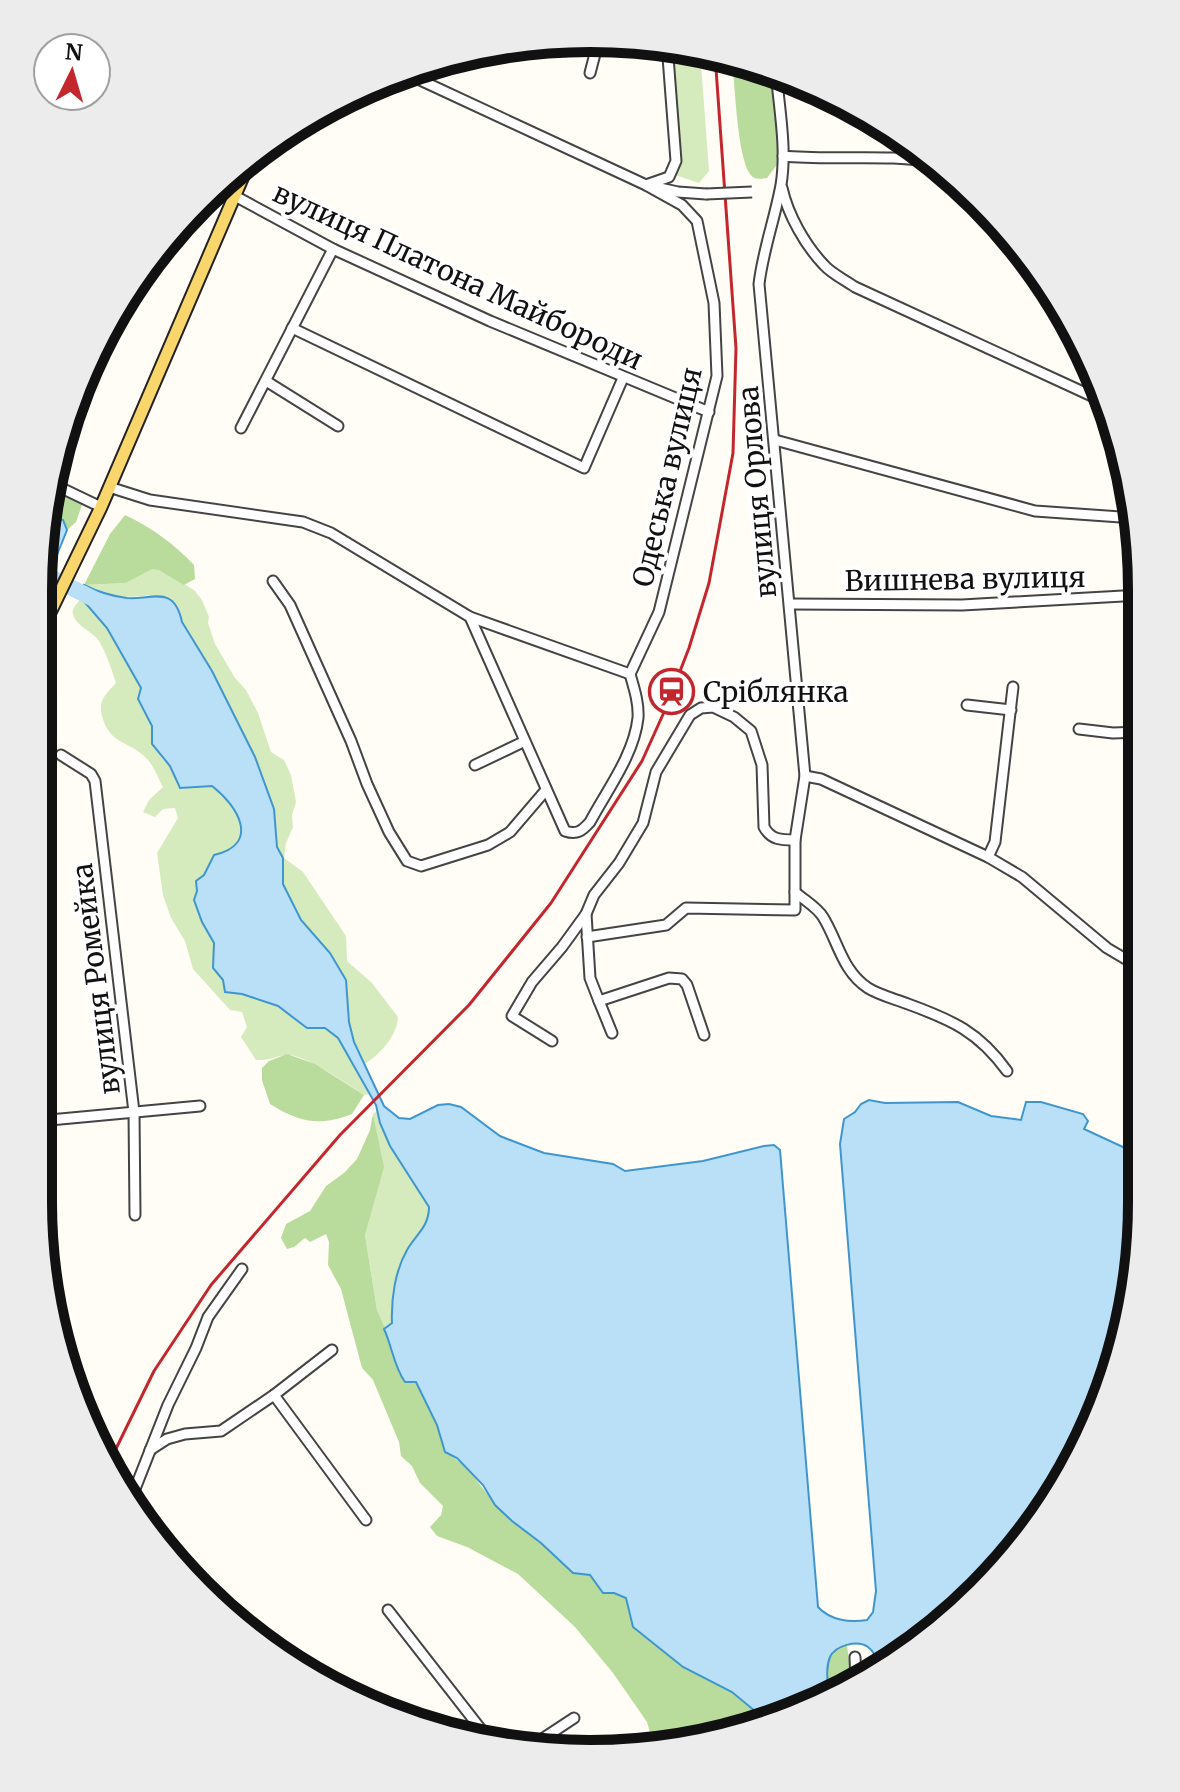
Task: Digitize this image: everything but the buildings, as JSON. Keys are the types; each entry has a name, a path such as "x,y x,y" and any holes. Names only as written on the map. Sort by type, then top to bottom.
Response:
{"main road":[{"path":"52,608 101,507 242,180"}],"street":[{"path":"590,73 595,52"},
{"path":"646,185 669,177 676,161 668,58"},
{"path":"420,80 646,185 706,194 752,192"},
{"name":"вулиця Орлова","path":"587,937 666,925 686,908 795,910 795,840 805,776 759,284 762,256 781,185 783,156 777,86"},
{"path":"783,156 822,160 883,157 914,160"},
{"name":"Одеська вулиця","path":"630,674 659,612 717,376 714,303 697,221 682,205 646,185"},
{"path":"781,185 798,228 825,267 845,280 1091,396"},
{"name":"вулиця Платона Майбороди","path":"235,196 333,249 490,321 709,412"},
{"path":"241,428 333,249"},
{"path":"292,328 584,468 623,378"},
{"path":"266,381 338,426"},
{"path":"775,440 1035,511 1123,517"},
{"path":"109,487 150,500 303,522 317,527 470,617 630,674 637,696 638,716 633,743 590,822 582,831 565,831 470,617"},
{"path":"62,488 101,507"},
{"path":"273,581 290,605 367,784 389,832 407,861 421,866 488,845 510,832 546,790"},
{"name":"Вишнева вулиця","path":"790,604 962,605 1128,596"},
{"path":"988,857 995,842 1013,687"},
{"path":"967,705 1011,710"},
{"path":"552,1041 512,1016 532,982 586,914 594,895 619,863 643,823 656,772 690,715 701,708 713,707 734,717 751,731 762,765 764,827 768,835 776,839 795,840"},
{"path":"1079,729 1128,732"},
{"path":"475,765 523,742"},
{"name":"вулиця Ромейка","path":"61,755 91,774 95,781 134,1112 135,1215"},
{"path":"805,776 821,779 988,857 1022,877 1107,948 1128,960"},
{"path":"795,892 821,914 852,974 869,989 966,1028 992,1050 1007,1071"},
{"path":"586,914 590,978 612,1033"},
{"path":"599,1001 669,978 682,979 687,985 704,1035"},
{"path":"52,1120 200,1106"},
{"path":"135,1488 208,1317 242,1269"},
{"path":"150,1450 167,1439 185,1434 221,1431 332,1350"},
{"path":"274,1395 366,1520"},
{"path":"388,1610 481,1729"},
{"path":"855,1657 855,1670"},
{"path":"544,1738 574,1718"}],"green space":[{"path":"668,58 701,63 709,171 699,183 672,174"},
{"path":"733,71 777,86 783,157 767,178 760,179 750,174 739,136"},
{"path":"61,493 82,505 76,522 67,530 63,520 57,518"},
{"path":"125,515 178,550 194,565 195,579 184,585 152,569 126,583 84,585 110,534"},
{"path":"151,569 159,569 194,590 202,600 215,644 258,713 271,752 284,760 291,775 296,802 284,858 303,872 346,936 347,961 372,983 398,1017 395,1031 387,1044 365,1064 354,1042 349,1022 346,980 330,953 301,920 283,884 283,858 277,847 274,809 228,702 182,622 180,612 149,595 116,596 84,585 126,583"},
{"path":"81,598 107,628 141,688 140,703 152,726 152,735 179,788 212,786 230,804 240,824 241,833 237,842 214,855 194,900 214,943 213,968 223,980 223,987 278,1006 307,1028 325,1028 338,1038 369,1094 364,1095 327,1071 296,1056 256,1060 241,1037 247,1027 242,1012 230,1010 193,969 185,941 171,918 163,895 157,853 178,818 175,808 163,809 155,817 143,812 149,800 163,787 147,759 115,738 106,726 101,710 102,701 116,683 99,641 81,626 73,614"},
{"path":"287,1054 315,1064 364,1095 352,1114 310,1121 270,1104 262,1080 262,1068 269,1061"},
{"path":"377,1111 390,1146 429,1207 424,1225 399,1267 393,1295 392,1323 384,1329 377,1310 365,1235 383,1167 373,1114"},
{"path":"373,1114 384,1167 365,1235 377,1310 393,1347 399,1374 416,1382 437,1425 445,1452 464,1466 521,1528 585,1571 603,1592 626,1598 633,1627 683,1667 732,1692 755,1713 695,1730 651,1736 647,1722 613,1673 575,1627 518,1574 467,1547 437,1536 430,1527 441,1515 443,1506 420,1483 412,1466 401,1456 399,1442 373,1380 362,1368 341,1289 328,1265 329,1242 326,1234 310,1242 305,1238 287,1249 281,1238 286,1224 310,1211 326,1186 357,1159 370,1130"},
{"path":"847,1645 850,1673 828,1685 830,1658 839,1648"}],"water":[{"path":"57,518 63,520 67,530 53,565"},
{"path":"84,585 121,597 161,596 174,602 255,757 274,809 277,847 283,858 283,884 301,920 330,953 346,980 354,1042 384,1106 399,1118 410,1119 438,1105 449,1104 461,1107 500,1136 544,1153 613,1164 625,1171 703,1161 764,1146 774,1145 780,1150 818,1607 828,1615 847,1621 867,1620 873,1612 876,1591 840,1144 844,1119 869,1100 885,1103 958,1102 991,1116 1021,1120 1026,1102 1041,1102 1083,1114 1088,1121 1084,1129 1128,1149 1127,1237 1118,1307 1099,1375 1073,1440 1017,1530 970,1582 918,1629 876,1657 863,1645 852,1644 836,1650 830,1657 828,1685 757,1713 732,1692 683,1667 633,1627 626,1598 603,1593 590,1575 573,1573 495,1505 483,1485 457,1458 445,1452 437,1425 416,1382 405,1382 401,1376 384,1329 392,1323 393,1295 399,1267 424,1225 429,1207 390,1146 376,1105 338,1038 325,1028 307,1028 278,1006 242,994 225,992 223,980 213,968 214,943 194,900 196,881 204,875 214,855 228,850 237,842 241,834 240,824 230,804 212,786 180,788 170,766 152,744 152,726 138,699 141,688 107,628 81,598"}],"waterway":[{"name":"Сріблянка","path":"52,578 102,603"}],"railway":[{"path":"114,1453 154,1371 211,1285 340,1135 469,1005 551,903 642,761 665,710 709,583 733,453 736,348 716,67"}],"place":[{"name":"Сріблянка","path":"672,692"}]}
